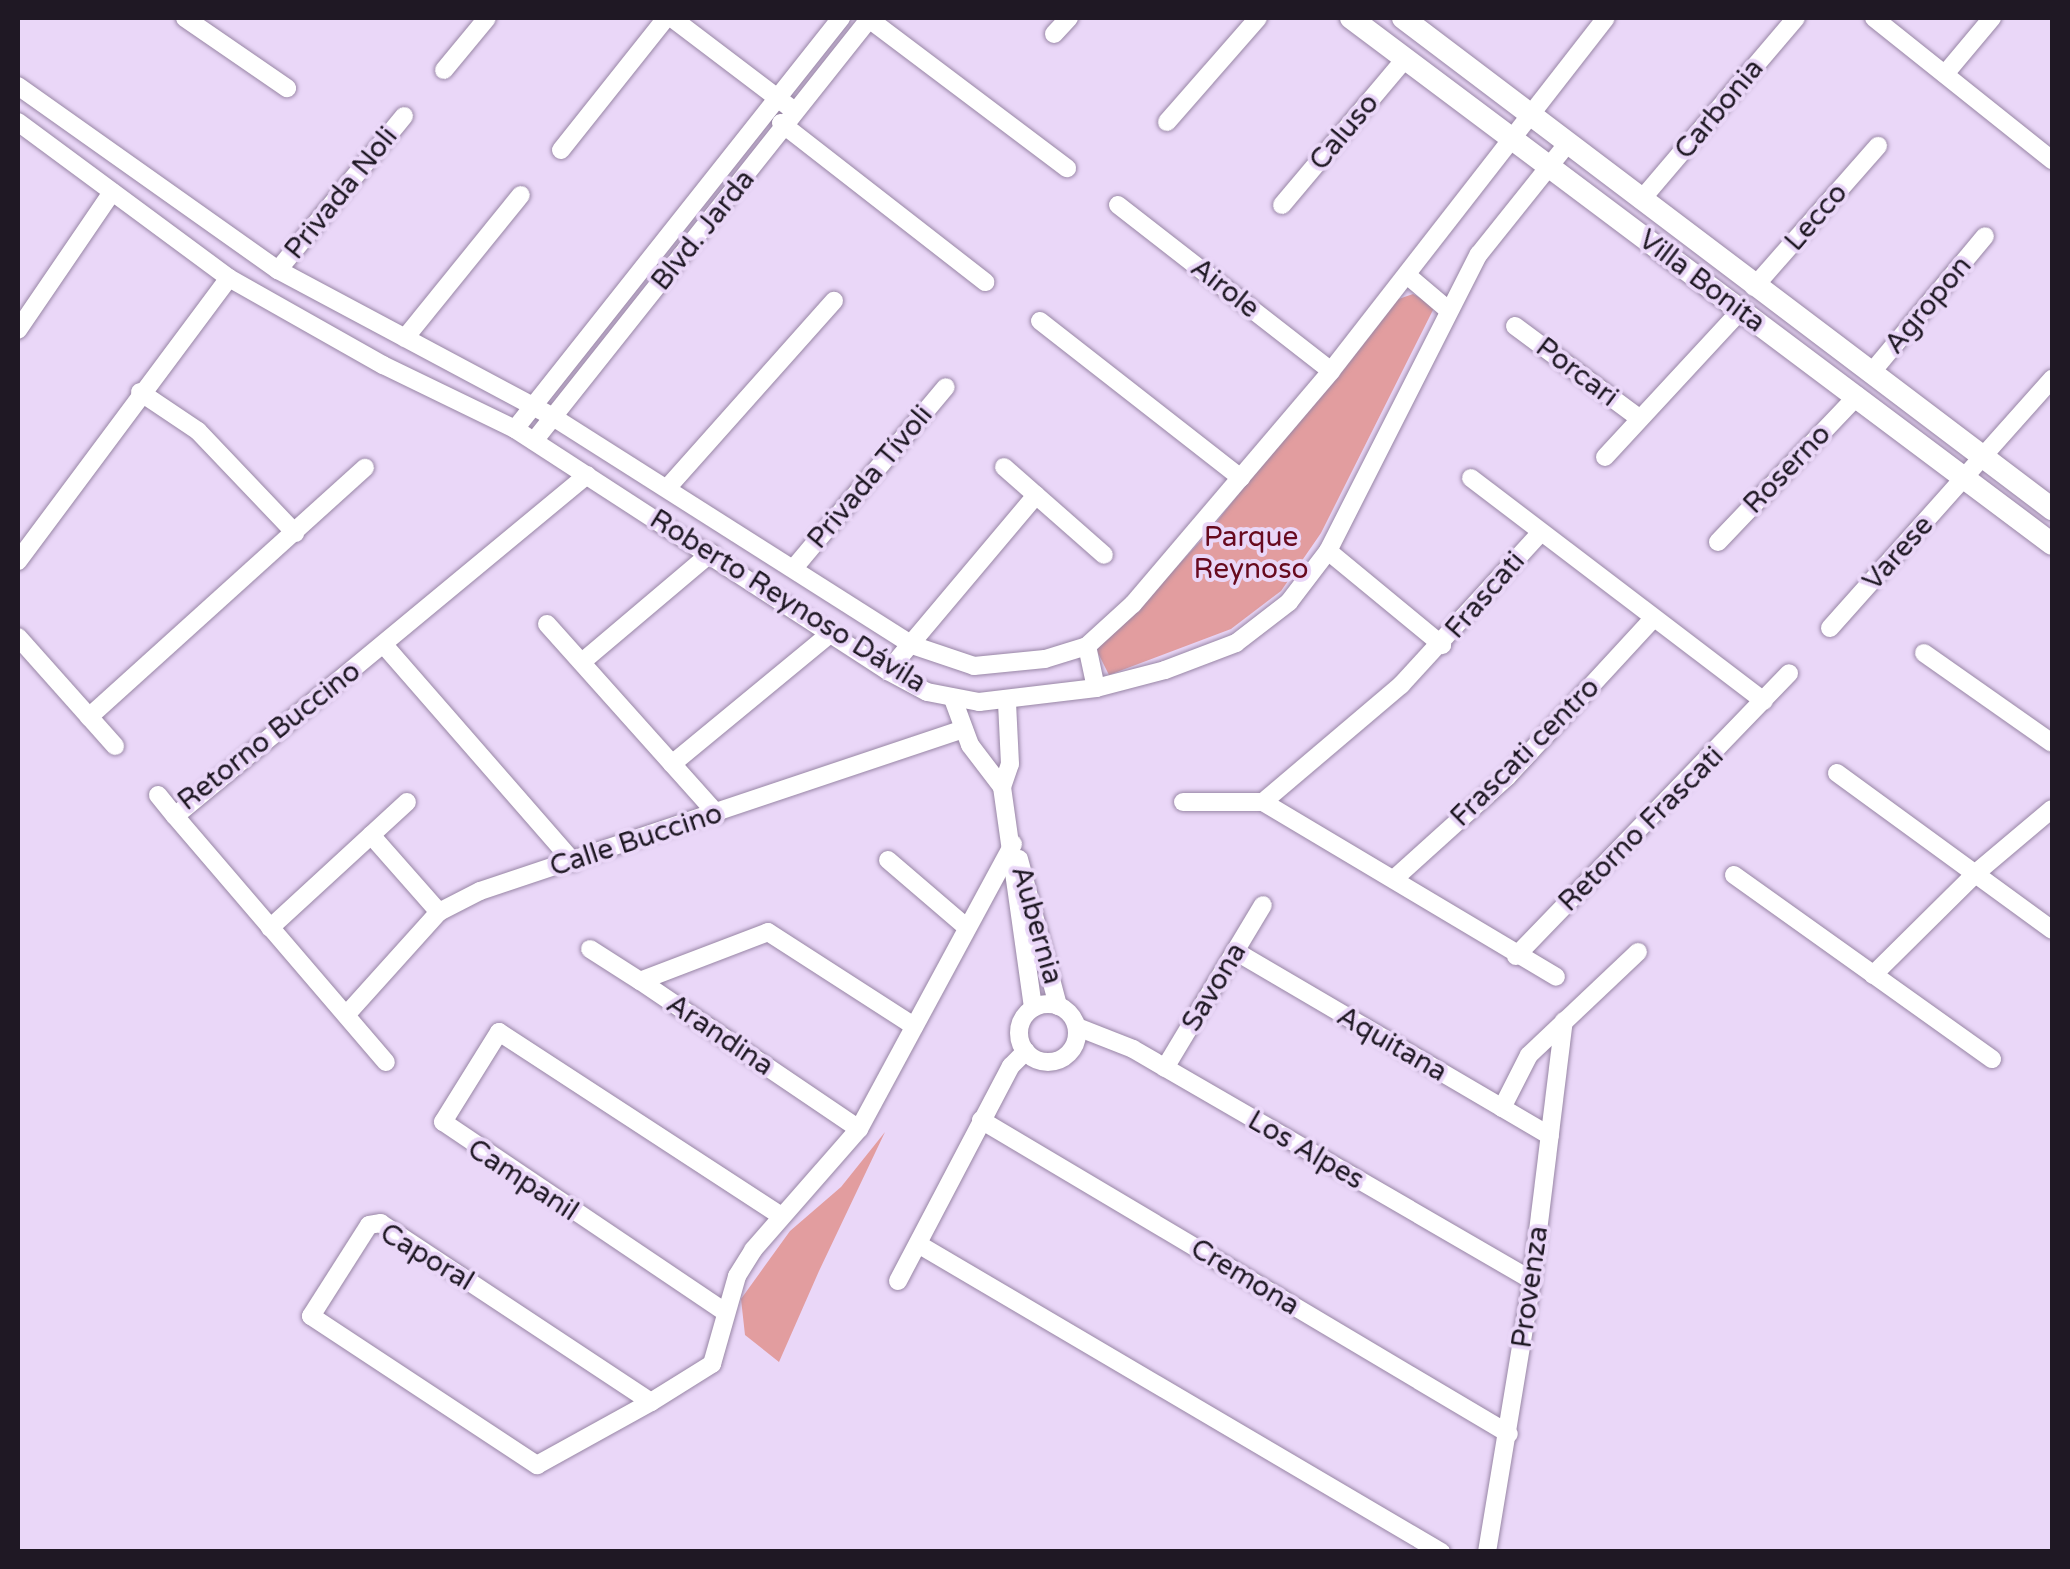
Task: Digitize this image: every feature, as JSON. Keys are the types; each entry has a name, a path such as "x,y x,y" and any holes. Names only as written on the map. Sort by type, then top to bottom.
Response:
{"street":[{"path":"185,18 286,88"},
{"path":"444,70 487,18"},
{"path":"561,150 669,18 985,282"},
{"name":"Blvd. Jarda","path":"515,428 841,18"},
{"path":"869,18 1067,168"},
{"name":"Blvd. Jarda","path":"534,441 869,18"},
{"path":"1054,34 1068,18"},
{"path":"1167,122 1258,18"},
{"name":"Villa Bonita","path":"1351,18 2052,544"},
{"path":"1096,688 1087,646 1133,604 1331,371 1606,18"},
{"name":"Carbonia","path":"1642,200 1796,18"},
{"path":"1874,18 2052,160"},
{"path":"1945,74 1992,18"},
{"name":"Villa Bonita","path":"1408,19 1754,287 2052,509"},
{"name":"Caluso","path":"1282,204 1406,58"},
{"name":"Roberto Reynoso Dávila","path":"18,86 278,270 553,417 669,486 912,645 974,666 1087,646"},
{"name":"Privada Noli","path":"278,270 404,116"},
{"name":"Roberto Reynoso Dávila","path":"18,122 112,192 223,286 515,428 712,552 888,671 953,699 1007,702 1096,688 1236,643 1289,602 1328,551 1447,310 1479,254 1568,144"},
{"name":"Lecco","path":"1754,287 1878,146"},
{"path":"18,330 25,302 112,192"},
{"path":"405,338 522,195"},
{"name":"Airole","path":"1118,205 1331,371"},
{"name":"Agropon","path":"1870,374 1986,236"},
{"path":"1407,275 1447,310"},
{"path":"18,561 140,392 223,286"},
{"path":"669,486 834,301"},
{"path":"1604,456 1741,310"},
{"path":"1040,321 1241,478"},
{"name":"Porcari","path":"1515,326 1639,418"},
{"name":"Varese","path":"1830,628 2052,379"},
{"name":"Privada Tívoli","path":"794,568 946,387"},
{"path":"140,392 198,431 295,533"},
{"name":"Roserno","path":"1718,542 1857,396"},
{"path":"1004,467 1104,556"},
{"path":"89,718 365,468"},
{"name":"Retorno Buccino","path":"158,795 175,816 587,475"},
{"path":"1471,478 1541,532"},
{"path":"888,671 1036,495"},
{"name":"Frascati","path":"1263,802 1442,644 1541,532 1652,620 1764,701"},
{"path":"1328,551 1442,644"},
{"path":"582,662 712,552"},
{"name":"Frascati centro","path":"1394,880 1506,777 1652,620"},
{"path":"548,624 717,814"},
{"path":"672,764 831,632"},
{"path":"18,637 115,746"},
{"name":"Retorno Buccino","path":"384,645 573,862"},
{"path":"1924,653 2052,743"},
{"name":"Retorno Frascati","path":"1516,956 1789,673"},
{"name":"Aubernia","path":"953,699 964,729 1002,787 1033,1008"},
{"name":"Aubernia","path":"1002,787 1010,764 1007,702"},
{"name":"Calle Buccino","path":"347,1014 439,912 502,882 573,862 964,729"},
{"path":"1838,773 2052,930"},
{"path":"270,928 407,802"},
{"path":"1183,802 1263,802 1556,977"},
{"path":"1873,975 1976,873 2052,809"},
{"path":"175,816 386,1062"},
{"path":"371,835 439,912"},
{"path":"651,1402 718,1357 726,1312 738,1276 778,1214 859,1129 965,926 1013,844"},
{"name":"Aubernia","path":"1013,844 1044,932 1058,1006"},
{"path":"888,860 965,926"},
{"path":"1734,875 1992,1059"},
{"name":"Savona","path":"1165,1068 1263,905"},
{"name":"Arandina","path":"640,981 768,932 914,1026"},
{"path":"590,949 640,981"},
{"name":"Aquitana","path":"1235,951 1550,1136"},
{"path":"1502,1108 1529,1055 1638,952"},
{"name":"Arandina","path":"640,981 859,1129"},
{"path":"1058,1006 1077,1027 1066,1056 1045,1062 1026,1051 1020,1028 1033,1008 1058,1006"},
{"name":"Provenza","path":"1487,1552 1532,1280 1564,1021"},
{"name":"Los Alpes","path":"1077,1027 1165,1068 1532,1280"},
{"name":"Campanil","path":"726,1312 442,1122 494,1035 504,1034 778,1214"},
{"path":"898,1281 982,1120 1026,1051"},
{"name":"Cremona","path":"982,1120 1509,1434"},
{"name":"Caporal","path":"381,1223 651,1402 537,1465 312,1320 370,1225 381,1223"},
{"path":"918,1244 1441,1552"}],"green space":[{"name":"Parque Reynoso","path":"1413,294 1435,306 1321,533 1281,591 1231,629 1109,675 1097,651 1103,635 1133,614 1207,534 1390,302"},
{"path":"885,1132 779,1362 745,1335 741,1299 790,1231 841,1187"}]}
